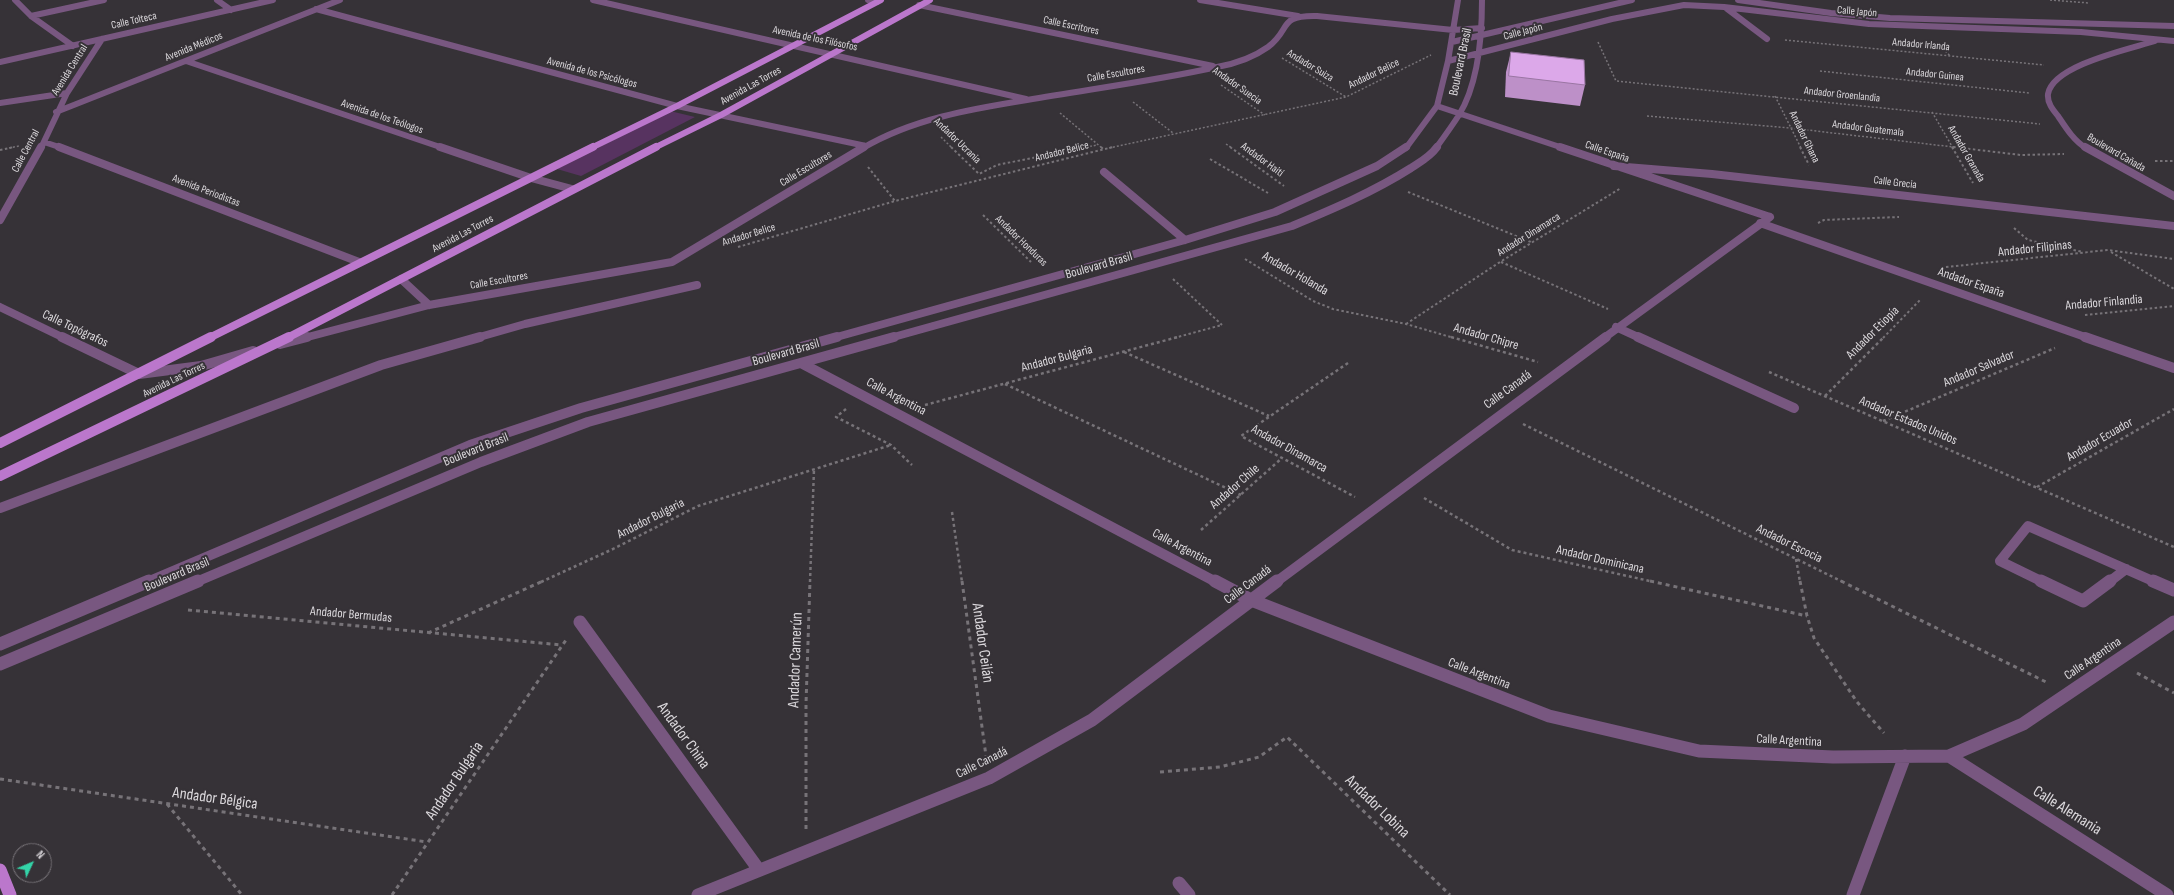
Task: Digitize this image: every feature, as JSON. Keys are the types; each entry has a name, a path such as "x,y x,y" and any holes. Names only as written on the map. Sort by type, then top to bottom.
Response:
{"main road":[{"name":"Avenida Las Torres","path":"0,476 271,346 572,189 721,115 831,53 930,0"},
{"name":"Avenida Las Torres","path":"0,443 359,262 677,106 879,1"},
{"path":"0,870 10,895"}],"street":[{"name":"Avenida Central","path":"15,0 31,16 73,46"},
{"path":"31,16 104,0"},
{"path":"217,0 231,10"},
{"name":"Calle Tolteca","path":"0,62 273,0"},
{"name":"Avenida Médicos","path":"56,112 340,0"},
{"name":"Avenida de los Filósofos","path":"593,0 1032,100"},
{"path":"868,0 879,1"},
{"path":"1200,0 1298,16 1317,16 1452,30 1482,31"},
{"name":"Boulevard Brasil","path":"0,644 470,445 581,408 1185,240 1275,212 1377,166 1405,149 1438,106 1452,43 1452,30 1458,0"},
{"name":"Boulevard Brasil","path":"0,664 481,462 588,422 1292,226 1347,203 1385,183 1432,154 1460,114 1470,90 1476,54 1482,31 1482,0"},
{"name":"Calle Japón","path":"1452,43 1482,31 1632,0"},
{"name":"Calle Japón","path":"1738,0 1831,13 1890,18 2174,26"},
{"name":"Calle Escritores","path":"919,5 1219,67"},
{"name":"Calle Japón","path":"1448,61 1667,7 1704,5 1869,24 2081,32 2174,41"},
{"path":"1724,7 1767,39"},
{"name":"Avenida de los Psicólogos","path":"316,9 677,106 866,146"},
{"name":"Calle Escultores","path":"139,374 201,366 271,346 429,305 672,262 866,146 925,120 962,111 1219,67 1251,57 1266,49 1272,45 1289,21 1298,16"},
{"path":"2048,96 2053,83 2073,68 2160,39 2174,36"},
{"name":"Avenida Central","path":"56,112 66,93 102,39"},
{"name":"Avenida de los Teólogos","path":"186,61 531,178 572,189"},
{"path":"0,103 66,93"},
{"name":"Boulevard Cañada","path":"2048,96 2050,106 2079,144 2174,196"},
{"name":"Calle España","path":"1438,106 1642,175 1765,220"},
{"name":"Calle Central","path":"0,220 44,142 56,112"},
{"name":"Avenida Periodistas","path":"44,142 85,156 359,262"},
{"name":"Calle Grecia","path":"1614,166 1712,174 2174,226"},
{"path":"1104,172 1185,240"},
{"path":"0,206 8,205"},
{"name":"Andador España","path":"1765,220 1793,235 2174,368"},
{"name":"Calle Canadá","path":"698,895 989,778 1092,720 1403,485 1616,327 1765,220"},
{"path":"401,279 429,305"},
{"path":"0,508 381,364 526,324 697,286"},
{"name":"Calle Topógrafos","path":"0,307 139,374"},
{"path":"1616,327 1794,408"},
{"name":"Calle Argentina","path":"801,362 1251,600 1557,718 1699,751 1833,757 1949,756 2023,724 2174,622"},
{"path":"2126,569 2083,601 2000,561 2028,526 2174,590"},
{"name":"Andador China","path":"580,622 759,870"},
{"path":"1853,895 1905,756"},
{"name":"Calle Alemania","path":"1949,756 2167,895"},
{"path":"1179,883 1189,895"}],"path":[{"path":"2050,0 2091,3"},
{"name":"Andador Groenlandia","path":"1590,25 1616,81 1932,112 2066,127"},
{"name":"Andador Irlanda","path":"1767,39 2073,68"},
{"name":"Andador Belice","path":"735,248 895,201 1173,133 1346,97 1452,43"},
{"path":"1893,45 1945,50"},
{"name":"Andador Suiza","path":"1266,49 1346,97"},
{"name":"Andador Suecia","path":"1199,70 1265,115"},
{"name":"Andador Guinea","path":"1820,71 2048,96"},
{"path":"1112,86 1173,133"},
{"name":"Andador Ghana","path":"1775,96 1819,186"},
{"path":"1043,98 1108,154"},
{"name":"Andador Granada","path":"1932,112 1986,205 2028,240 2087,252"},
{"name":"Andador Guatemala","path":"1648,116 1790,128 2039,156 2060,155 2086,149"},
{"name":"Andador Ucrania","path":"925,120 979,174 997,165 1097,145"},
{"name":"Andador Haití","path":"1226,144 1289,190"},
{"path":"856,152 895,201"},
{"name":"Andador Haití","path":"1210,159 1271,195"},
{"name":"Andador Dinamarca","path":"1406,324 1500,262 1642,175"},
{"path":"1385,183 1532,242"},
{"name":"Andador Honduras","path":"983,215 1047,278"},
{"path":"1793,235 1824,220 1900,216"},
{"name":"Andador Holanda","path":"1222,246 1313,301 1333,309 1406,324"},
{"name":"Andador Filipinas","path":"1945,267 2108,250 2174,259"},
{"name":"Andador Finlandia","path":"2108,250 2174,289"},
{"path":"1500,262 1628,319"},
{"name":"Andador Bulgaria","path":"897,413 1222,325 1156,264"},
{"name":"Andador Etiopía","path":"1825,396 1935,285"},
{"name":"Andador Finlandia","path":"2081,315 2174,306"},
{"name":"Andador Chipre","path":"1406,324 1561,368"},
{"name":"Andador Salvador","path":"1882,421 2083,336"},
{"path":"1124,352 1269,416"},
{"name":"Andador Dinamarca","path":"1348,363 1241,436 1374,507"},
{"name":"Andador Estados Unidos","path":"1767,371 2174,547"},
{"path":"1005,384 1241,495"},
{"path":"864,396 836,417 891,445 912,464"},
{"name":"Andador Ecuador","path":"2037,488 2174,410"},
{"name":"Andador Escocia","path":"1501,413 2068,693"},
{"name":"Andador Bulgaria","path":"428,632 613,549 698,506 891,445"},
{"name":"Andador Chile","path":"1201,530 1282,458"},
{"name":"Andador Camerún","path":"806,852 806,704 814,469"},
{"name":"Andador Dominicana","path":"1403,485 1512,550 1807,616"},
{"name":"Andador Ceilán","path":"952,512 989,778"},
{"path":"1796,559 1807,616 1814,638 1857,702 1905,756"},
{"name":"Andador Bermudas","path":"185,610 562,645"},
{"name":"Andador Bulgaria","path":"392,895 562,645 580,622"},
{"path":"2116,662 2174,693"},
{"name":"Andador Lobina","path":"1160,772 1220,767 1258,757 1287,737 1450,895"},
{"name":"Andador Bélgica","path":"0,779 427,842"},
{"path":"166,804 242,895"}],"shaded area":[{"path":"670,111 695,117 581,176 557,169"}],"building":[{"path":"1511,52 1584,60 1585,85 1509,76"}]}
